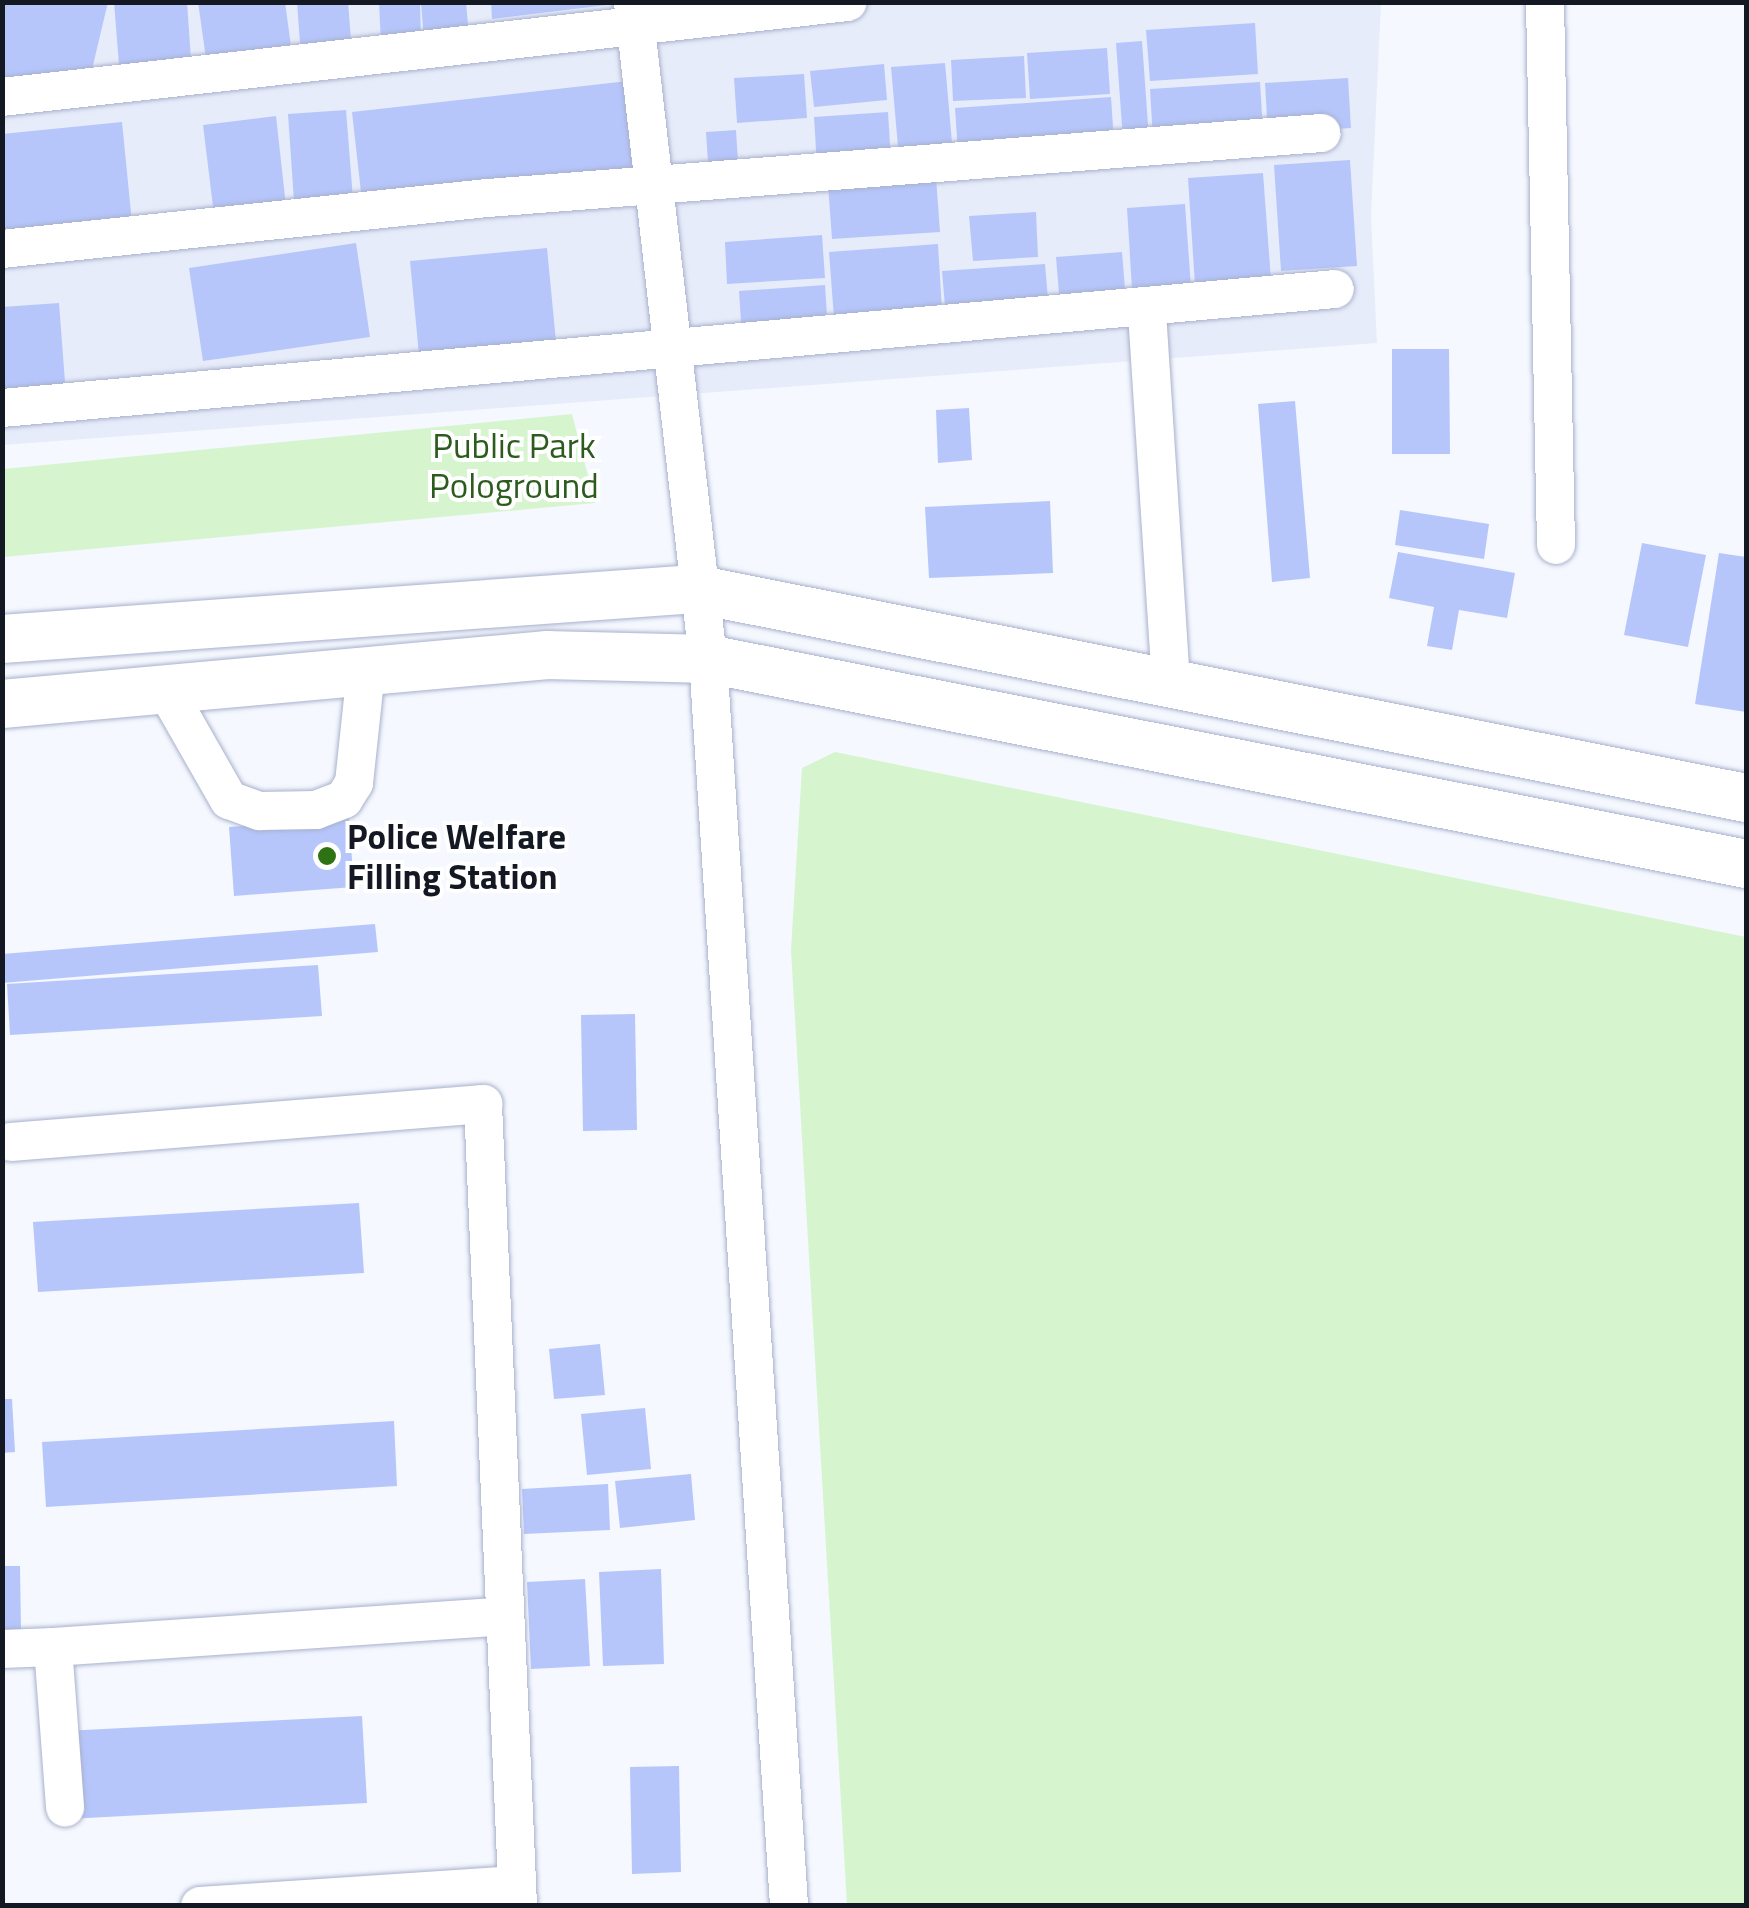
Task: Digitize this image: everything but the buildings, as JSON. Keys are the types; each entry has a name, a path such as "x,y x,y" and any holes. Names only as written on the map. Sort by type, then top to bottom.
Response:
{"main road":[{"path":"2,639 695,589 1171,687 1746,798"},
{"path":"2,704 548,654 708,659 1746,864"}],"street":[{"path":"2,97 634,14 848,2"},
{"path":"1545,2 1556,544"},
{"path":"634,14 666,349 695,589 708,659 790,1906"},
{"path":"2,249 652,185 1321,133"},
{"path":"2,408 666,349 1147,312 1335,289"},
{"path":"1147,312 1171,687"},
{"path":"165,688 229,800 260,811 316,810 344,799 354,783 366,670"},
{"path":"11,1142 483,1104 502,1616 517,1895 200,1906"},
{"path":"2,1650 502,1616"},
{"path":"54,1647 65,1808"}],"shaded area":[{"path":"3,3 1381,3 1371,216 1377,343 3,445"}],"green space":[{"name":"Public Park Pologround","path":"572,414 595,503 3,557 3,469"},
{"path":"835,752 1746,937 1746,1905 847,1905 791,950 802,768"}],"place":[{"name":"Police Welfare Filling Station","path":"327,856"}]}
